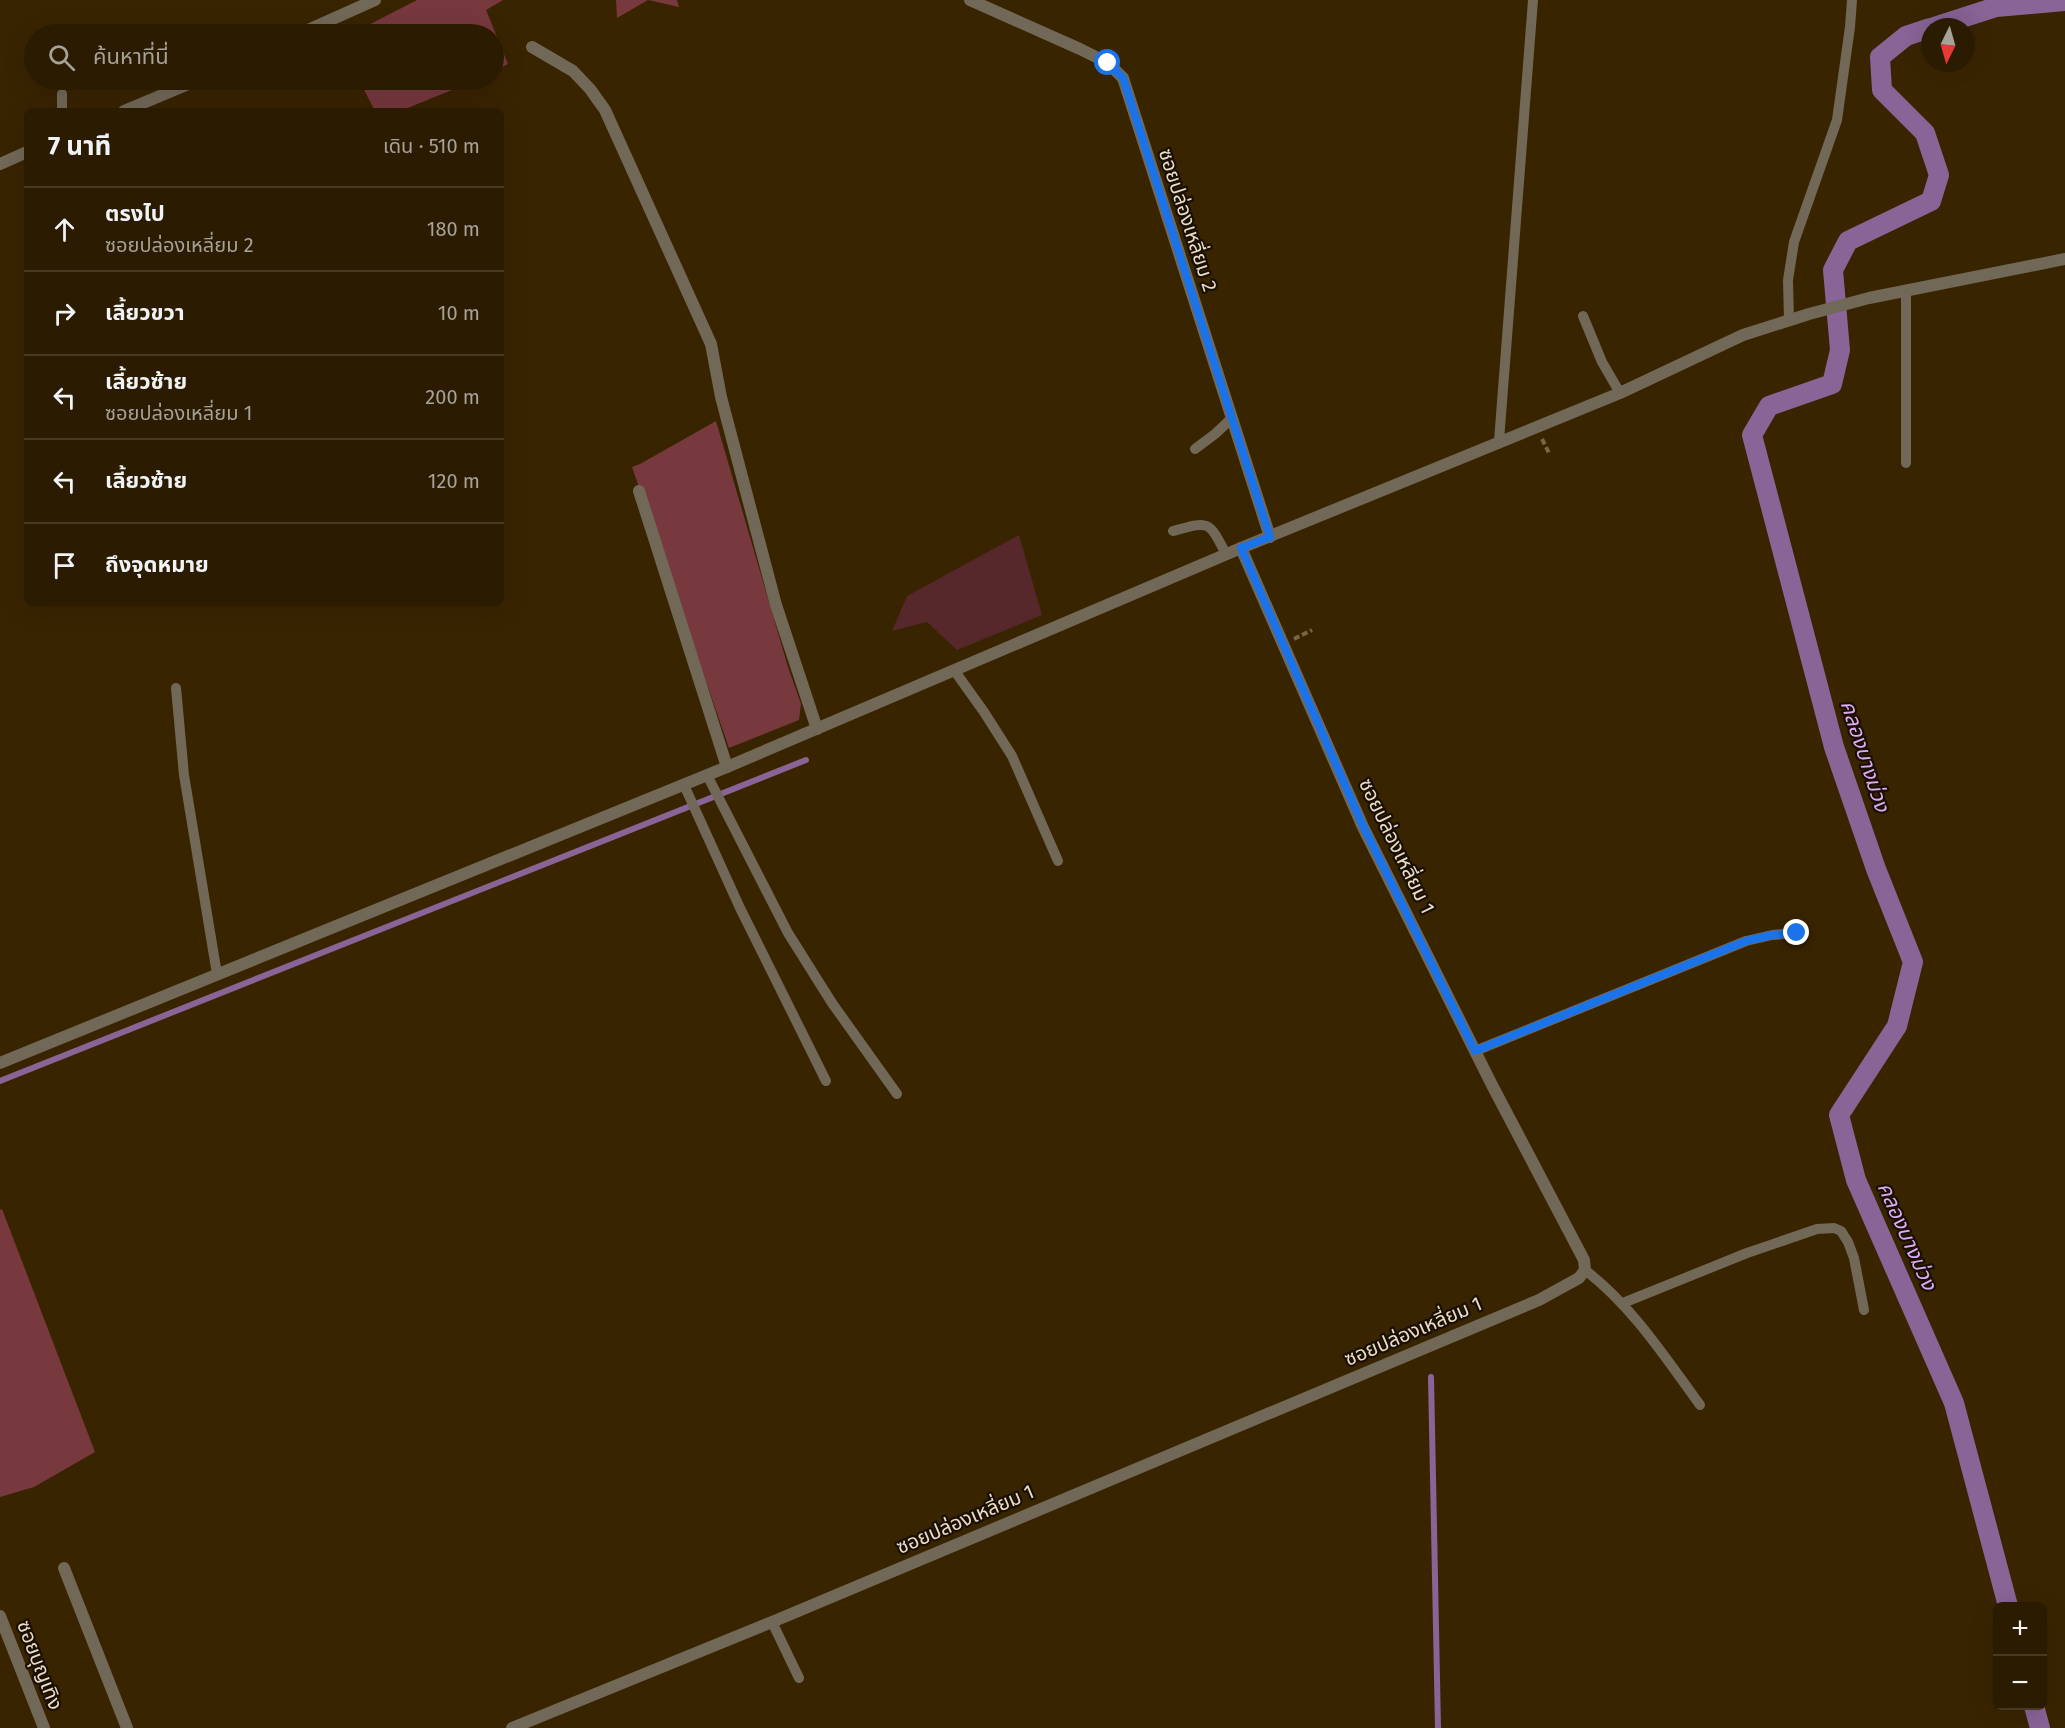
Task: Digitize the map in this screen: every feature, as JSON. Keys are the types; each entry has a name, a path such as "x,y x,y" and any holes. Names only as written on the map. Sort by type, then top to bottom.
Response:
{"street":[{"path":"321,24 375,0"},
{"name":"ซอยปล่องเหลี่ยม 2","path":"970,0 1099,58 1108,63 1123,78 1270,537"},
{"path":"532,47 573,71 605,110 688,297 705,328 711,344 722,397 776,605 817,729"},
{"path":"131,108 174,90"},
{"path":"1,162 24,153"},
{"path":"0,1063 684,785 1226,554 1620,393 1743,335 1869,298 2065,259"},
{"path":"639,491 727,767"},
{"name":"ซอยปล่องเหลี่ยม 1","path":"512,1728 772,1622 1539,1300 1579,1278 1585,1270 1584,1260 1475,1051 1363,826 1241,548"},
{"path":"64,1568 127,1728"},
{"name":"ซอยบุญเทิง","path":"0,1616 44,1728"}],"lane":[{"path":"1499,441 1533,0"},
{"path":"1790,321 1788,280 1794,242 1837,120 1852,0"},
{"path":"62,94 62,108"},
{"path":"1906,292 1906,464"},
{"path":"1583,316 1602,362 1620,393"},
{"path":"1195,449 1231,419"},
{"path":"1173,531 1202,524 1208,525 1226,554"},
{"path":"954,670 1012,756 1058,861"},
{"path":"176,688 184,775 217,974"},
{"path":"707,775 788,933 832,1003 897,1094"},
{"path":"684,785 740,908 825,1081"},
{"path":"1475,1051 1746,941 1772,935 1797,933"},
{"path":"1623,1303 1747,1253 1817,1229 1834,1228 1841,1232 1848,1242 1854,1258 1864,1310"},
{"path":"1585,1270 1608,1287 1623,1303 1700,1405"},
{"path":"772,1622 799,1678"}],"shaded area":[{"path":"417,0 503,0 486,10 492,24 370,24"},
{"path":"616,0 648,0 617,18"},
{"path":"648,0 677,0 679,7"},
{"path":"504,54 508,64 504,66"},
{"path":"364,90 452,90 407,108 373,108"},
{"path":"716,421 788,667 801,704 799,720 729,748 632,467"},
{"path":"1019,535 1042,615 957,650 927,622 892,631 907,596"},
{"path":"2,1209 95,1452 34,1487 0,1497 0,1210"}],"waterway":[{"name":"คลองบางม่วง","path":"1962,18 1996,7 2065,1"},
{"name":"คลองบางม่วง","path":"1921,31 1906,36 1880,57 1882,90 1925,133 1939,175 1931,201 1848,241 1833,270 1840,350 1832,384 1769,406 1752,435 1834,747 1876,869 1913,962 1897,1026 1839,1115 1856,1180 1954,1403 2007,1602"},
{"path":"0,1081 806,760"},
{"path":"1431,1377 1438,1728"},
{"name":"คลองบางม่วง","path":"2035,1710 2040,1728"}],"route":[{"path":"1108,63 1123,78 1270,537 1241,548 1363,826 1475,1051 1746,941 1772,935 1797,933"}]}
